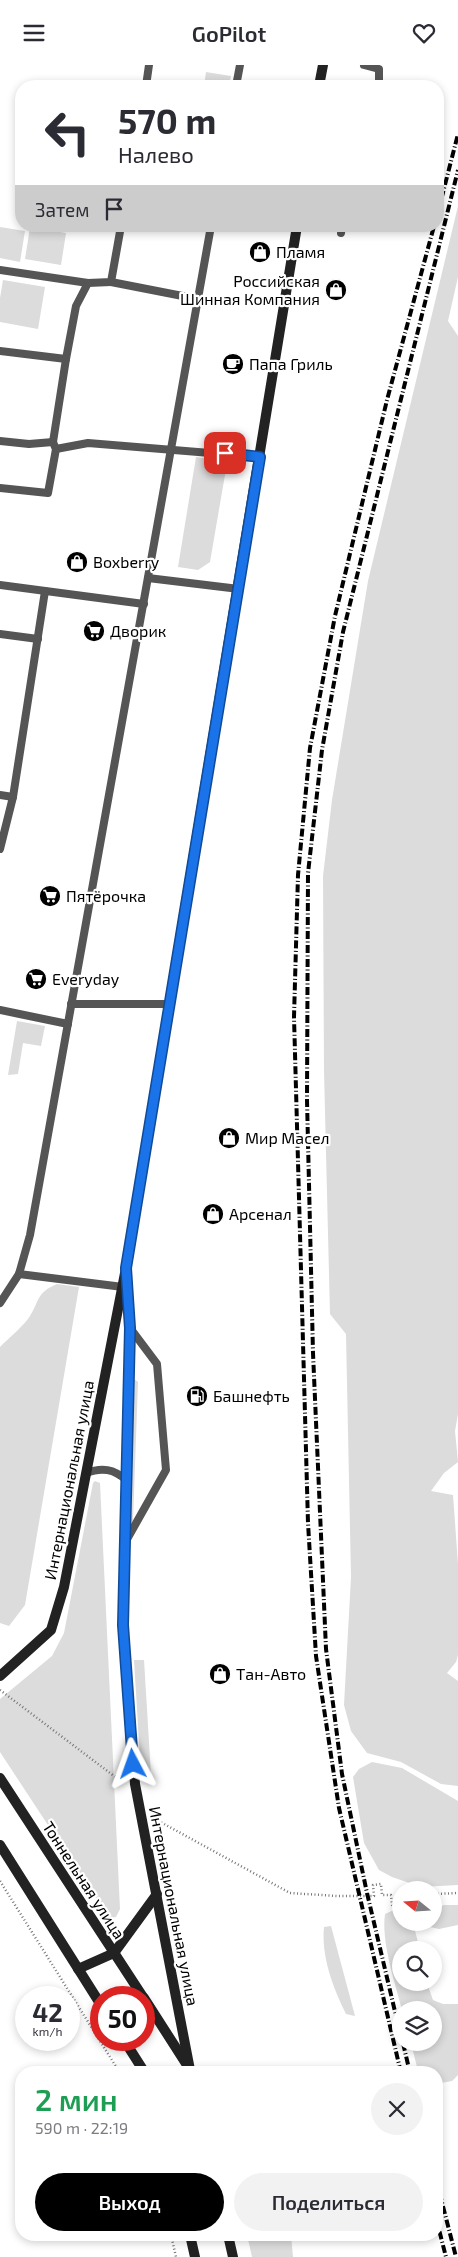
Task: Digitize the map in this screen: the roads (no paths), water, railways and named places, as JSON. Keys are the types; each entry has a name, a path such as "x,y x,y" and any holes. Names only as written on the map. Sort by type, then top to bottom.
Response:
{"main road":[{"path":"320,80 323,65"},
{"name":"Интернациональная улица","path":"0,1676 51,1629 64,1587 123,1287 296,232"},
{"name":"Интернациональная улица","path":"126,1268 130,1328 123,1625 135,1784 190,2066"},
{"name":"Тоннельная улица","path":"0,1778 135,1986"},
{"path":"0,1845 90,1988"},
{"path":"78,1969 114,1953 157,1894"},
{"name":"Тоннельная улица","path":"155,2016 188,2066"},
{"path":"131,2051 141,2066"},
{"path":"191,2241 195,2257"},
{"path":"229,2241 233,2257"}],"lane":[{"path":"147,80 149,65"},
{"path":"237,80 240,65"},
{"path":"364,65 379,69 378,80"},
{"path":"111,282 120,232"},
{"path":"0,1303 19,1274 30,1235 211,232"},
{"path":"0,271 88,283 111,282 198,299"},
{"path":"0,488 48,493 66,359 76,306 88,283"},
{"path":"0,351 66,359"},
{"path":"0,441 54,445 88,443 260,457"},
{"path":"148,577 239,589"},
{"path":"0,585 144,604"},
{"path":"0,849 13,797 45,591"},
{"path":"0,634 38,639"},
{"path":"0,795 13,797"},
{"path":"72,1004 170,1004"},
{"path":"0,1010 68,1024"},
{"path":"19,1274 123,1287"},
{"path":"125,1543 166,1470 157,1364 130,1328"},
{"path":"86,1473 98,1470 112,1470 126,1479"}],"railway":[{"path":"444,189 458,134"},
{"path":"444,226 458,170"},
{"path":"399,2066 339,1808 316,1656 308,1523 294,1017 298,875 310,748 335,616 387,400 432,232"},
{"path":"392,2001 342,1774 326,1649 313,1353 307,1100 308,873 322,750 343,632 443,232"},
{"path":"405,2051 408,2066"},
{"path":"443,2206 456,2257"},
{"path":"442,2241 446,2257"}],"place":[{"name":"Пламя","path":"260,252"},
{"name":"Российская Шинная Компания","path":"336,290"},
{"name":"Папа Гриль","path":"233,364"},
{"name":"Boxberry","path":"77,562"},
{"name":"Дворик","path":"94,631"},
{"name":"Пятёрочка","path":"50,896"},
{"name":"Everyday","path":"36,979"},
{"name":"Мир Масел","path":"229,1138"},
{"name":"Арсенал","path":"213,1214"},
{"name":"Башнефть","path":"197,1396"},
{"name":"Тан-Авто","path":"220,1674"}]}
